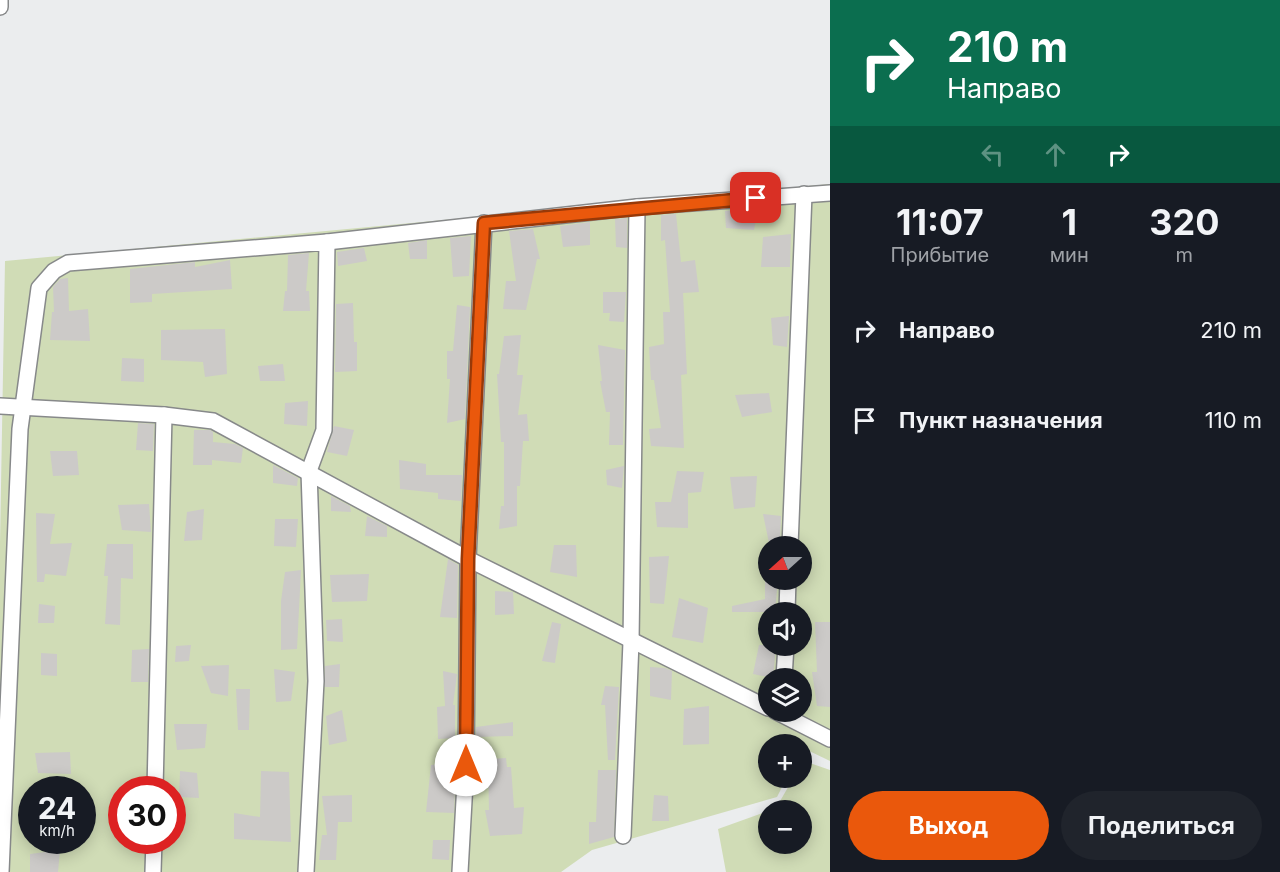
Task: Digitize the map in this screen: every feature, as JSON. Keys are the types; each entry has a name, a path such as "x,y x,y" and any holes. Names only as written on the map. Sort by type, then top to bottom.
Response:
{"street":[{"path":"0,0 0,7"},
{"path":"1,872 20,429 25,406 39,288 54,271 68,263 327,242 637,207 830,193"},
{"path":"790,536 804,194"},
{"path":"623,836 631,642 637,207"},
{"path":"460,872 466,765 468,559 484,223"},
{"path":"306,872 316,681 309,471 324,430 327,242"},
{"path":"0,406 164,415 213,421 468,559 758,703"},
{"path":"155,776 164,415"},
{"path":"799,722 830,739"},
{"path":"153,872 154,854"}],"green space":[{"path":"830,184 830,761 812,752 812,734 758,734 758,788 782,788 777,797 758,800 758,802 592,850 561,872 0,872 0,543 5,261"},
{"path":"812,764 830,770 830,872 726,872 718,829 758,815 758,854 812,854 812,800 781,800 788,788 812,788"}],"building":[{"path":"758,208 754,230 726,228 725,211"},
{"path":"676,214 681,262 695,260 699,292 683,293 687,374 681,375 684,448 651,446 649,429 661,428 654,380 651,380 649,347 664,344 663,312 670,312 665,240 661,241 661,215"},
{"path":"627,218 627,248 616,247 615,219"},
{"path":"590,222 590,245 563,247 560,226"},
{"path":"533,229 540,259 537,259 526,310 503,309 506,281 516,281 509,231"},
{"path":"791,234 790,267 761,267 763,237"},
{"path":"471,236 469,276 453,277 450,238"},
{"path":"427,240 427,259 410,259 408,243"},
{"path":"364,248 367,261 338,266 337,252"},
{"path":"309,253 306,291 309,291 310,311 283,311 285,291 287,291 288,255"},
{"path":"230,260 232,289 152,294 152,302 130,303 130,269 195,262 195,267"},
{"path":"68,278 69,311 88,309 90,341 50,340 52,312 54,312 53,287 60,279"},
{"path":"603,292 626,292 624,322 609,321 610,313 603,313"},
{"path":"353,303 357,371 335,372 336,304"},
{"path":"457,305 470,307 465,419 447,423 450,379 447,379 447,351 453,351"},
{"path":"789,316 787,347 773,345 771,318"},
{"path":"225,329 227,374 205,377 203,362 161,360 161,330"},
{"path":"521,335 517,375 523,375 518,415 527,414 529,441 523,441 520,486 517,486 517,526 499,529 501,506 504,506 504,442 501,442 497,374 499,374 504,336"},
{"path":"598,345 625,350 623,445 609,445 610,412 606,412 600,381 602,381"},
{"path":"122,358 144,359 144,382 121,381"},
{"path":"283,364 285,381 260,381 258,366"},
{"path":"769,393 772,412 742,417 735,395"},
{"path":"308,401 307,426 284,424 285,403"},
{"path":"138,423 154,424 153,451 136,450"},
{"path":"334,426 354,430 347,456 327,452"},
{"path":"194,430 210,430 213,432 213,442 235,444 243,448 241,463 212,460 212,465 193,465"},
{"path":"50,451 77,451 79,475 53,476"},
{"path":"399,460 426,464 426,475 462,475 461,501 438,499 438,493 400,489"},
{"path":"273,465 298,478 297,486 273,483"},
{"path":"624,466 622,488 607,485 606,470"},
{"path":"677,471 704,472 701,492 688,493 688,528 657,527 655,502 671,502"},
{"path":"757,476 755,507 734,509 730,477"},
{"path":"331,496 350,506 351,512 331,511"},
{"path":"149,504 151,532 122,530 118,505"},
{"path":"204,509 202,540 184,541 187,512"},
{"path":"36,513 55,514 50,544 72,543 66,576 45,574 44,582 37,582"},
{"path":"763,514 781,516 780,536 768,536"},
{"path":"367,516 387,526 387,537 365,536"},
{"path":"275,519 298,519 296,547 274,546"},
{"path":"107,544 133,544 133,579 121,578 120,625 105,624 108,576 104,576"},
{"path":"554,545 576,545 577,577 550,572"},
{"path":"669,556 664,604 650,603 649,557"},
{"path":"448,559 458,565 457,618 440,617"},
{"path":"301,570 297,649 281,650 281,601 285,572"},
{"path":"369,574 367,601 332,602 330,575"},
{"path":"765,590 777,590 776,602 758,602 758,612 732,612 732,606 765,599"},
{"path":"495,591 513,592 514,614 495,615"},
{"path":"679,598 708,608 703,643 672,637"},
{"path":"39,604 55,606 54,623 38,623"},
{"path":"342,619 343,642 327,641 326,620"},
{"path":"552,622 561,624 555,663 542,661"},
{"path":"815,622 830,622 830,707 817,706 812,672 817,672"},
{"path":"191,645 189,661 175,662 176,646"},
{"path":"149,649 148,682 131,682 132,650"},
{"path":"758,650 758,656 775,656 774,668 758,668 758,675 753,674"},
{"path":"41,653 57,654 57,676 41,675"},
{"path":"340,664 339,687 325,687 325,666"},
{"path":"229,665 228,696 211,693 201,666"},
{"path":"650,667 672,671 671,700 650,696"},
{"path":"274,669 295,672 291,701 276,702"},
{"path":"443,671 457,674 453,705 455,705 455,738 438,739 437,707 445,706"},
{"path":"605,686 619,687 615,760 608,760 605,705 601,705"},
{"path":"236,689 250,689 249,730 238,730"},
{"path":"709,706 709,744 683,745 684,709"},
{"path":"342,710 347,741 329,745 326,716"},
{"path":"513,722 513,736 476,737 476,727"},
{"path":"174,724 207,724 205,748 177,750"},
{"path":"70,752 71,774 38,773 35,753"},
{"path":"506,758 507,767 511,767 514,808 524,807 522,834 490,836 485,810 489,810 488,764 490,759"},
{"path":"456,762 454,813 426,812 431,765"},
{"path":"598,770 616,770 614,837 589,844 589,822 596,822"},
{"path":"180,771 197,773 199,798 186,797 186,776 180,776"},
{"path":"261,771 289,772 291,842 234,839 234,813 260,817"},
{"path":"352,795 352,822 338,822 336,860 319,860 322,835 327,835 322,796"},
{"path":"654,795 668,796 669,821 652,821"},
{"path":"433,840 450,840 449,860 432,859"},
{"path":"30,854 60,854 58,872 30,872"}],"route":[{"path":"466,765 468,559 484,223 637,207 756,198"}]}
